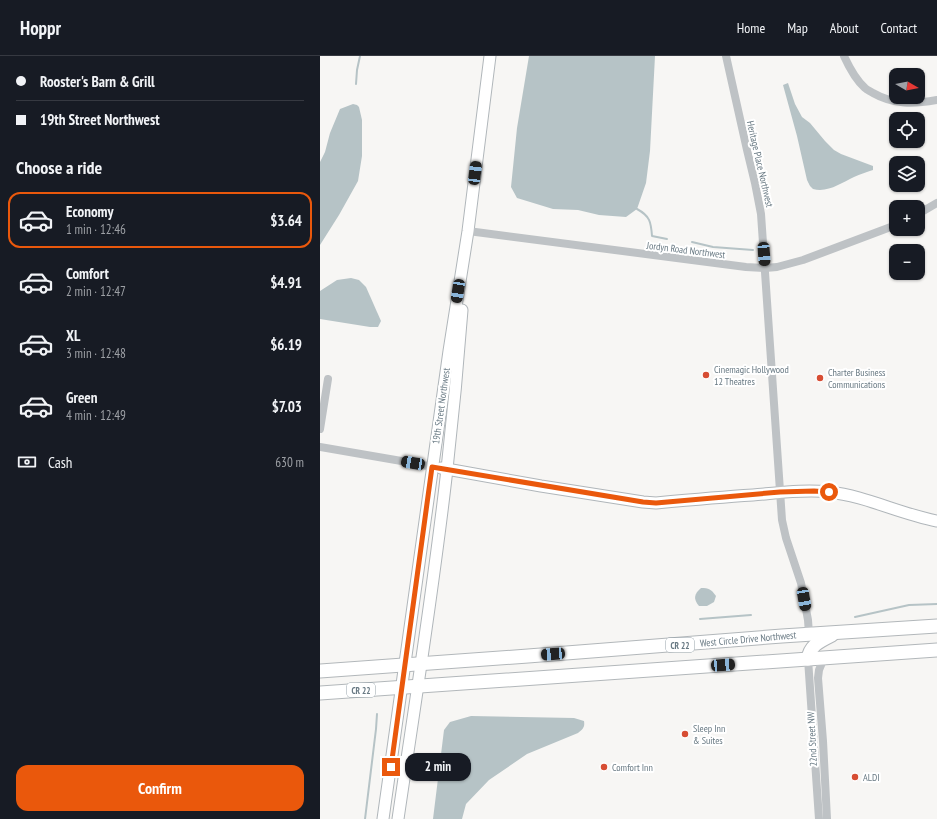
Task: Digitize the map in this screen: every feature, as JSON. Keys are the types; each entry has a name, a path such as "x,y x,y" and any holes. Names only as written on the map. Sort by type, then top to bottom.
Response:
{"main road":[{"name":"West Circle Drive Northwest","path":"320,671 809,634 937,626"},
{"path":"808,659 809,653 816,644 837,633"},
{"name":"CR 22","path":"320,693 937,650"}],"street":[{"name":"19th Street Northwest","path":"383,819 432,467 468,231 490,56"},
{"name":"Heritage Place Northwest","path":"726,56 746,150 756,183 761,214 782,520 786,538 801,584 808,620 809,634"},
{"path":"844,56 850,70 865,88 886,99 911,103 937,100"},
{"path":"925,210 937,203"},
{"name":"Jordyn Road Northwest","path":"468,231 746,268 764,268 803,260 889,228"},
{"name":"19th Street Northwest","path":"398,819 418,686 447,469 468,231"},
{"path":"320,429 328,380"},
{"path":"320,447 643,502 656,503 780,492 814,491 842,494 924,519 937,521"},
{"name":"22nd Street NW","path":"824,658 819,670 818,678 827,819"},
{"name":"22nd Street NW","path":"808,659 819,819"}],"shaded area":[{"path":"529,56 655,56 650,151 646,183 637,209 626,217 599,215 578,210 553,209 517,198 511,187 517,128"},
{"path":"788,83 795,104 802,117 810,123 825,141 834,150 841,154 873,166 873,170 856,176 829,189 819,190 813,189 810,186 807,180 783,85"},
{"path":"353,104 359,107 362,120 362,156 358,181 320,245 320,162 340,109"},
{"path":"351,278 359,280 366,287 381,321 378,327 320,319 320,291 337,280"},
{"path":"701,588 710,589 713,592 716,596 714,602 707,606 699,606 695,597"},
{"path":"471,716 574,718 584,721 584,726 578,733 527,754 489,780 466,804 462,819 433,819 444,730 450,722"}],"waterway":[{"path":"356,84 360,56"},
{"path":"637,209 645,214 649,220 652,236 667,239"},
{"path":"692,242 713,247 753,250"},
{"path":"855,617 909,605 937,604"},
{"path":"700,619 751,615"},
{"path":"365,819 377,714"}],"place":[{"name":"Cinemagic Hollywood 12 Theatres","path":"706,375"},
{"name":"Charter Business Communications","path":"820,378"},
{"name":"Sleep Inn & Suites","path":"685,734"},
{"name":"Comfort Inn","path":"604,767"},
{"name":"ALDI","path":"855,777"}],"route":[{"path":"391,767 432,467 542,486 656,503 780,492 829,492"}]}
